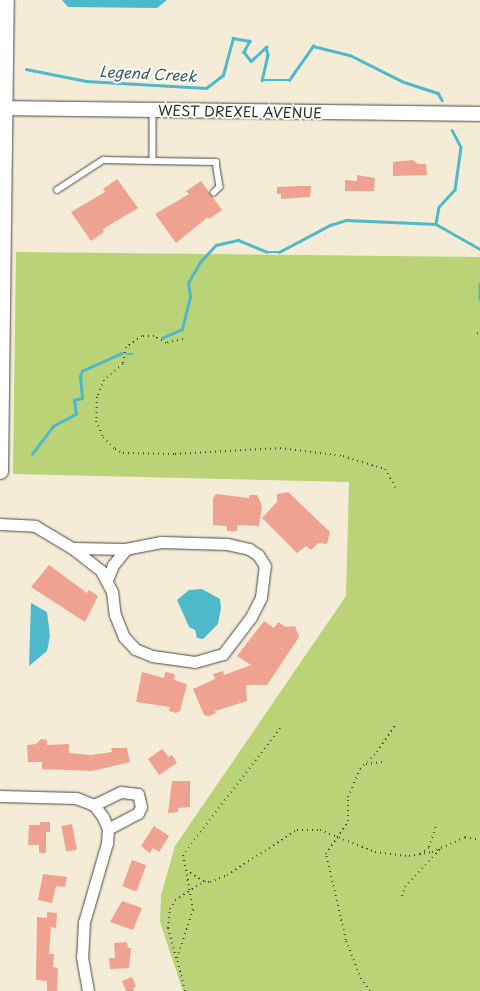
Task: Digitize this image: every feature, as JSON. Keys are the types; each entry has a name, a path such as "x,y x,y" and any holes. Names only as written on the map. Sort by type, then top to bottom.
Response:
{"main road":[{"path":"0,471 2,108 6,0"}],"street":[{"name":"WEST DREXEL AVENUE","path":"2,108 480,114"},
{"path":"0,524 31,524 72,548 107,580"},
{"path":"72,548 126,549 161,542 227,544 248,549 258,555 265,566 261,597 251,617 223,654 211,660 180,662 135,649 124,637 115,615 107,580 113,565 126,549"},
{"path":"94,805 121,792 138,794 141,807 138,812 108,829"},
{"path":"0,796 76,798 94,805 108,829 104,855 84,922 82,956 88,991"}],"lane":[{"path":"153,110 153,161"},
{"path":"57,190 102,160 216,162 220,187 214,193"}],"path":[{"path":"183,338 166,343 154,336 142,336 126,347 123,364 104,380 97,397 96,421 103,437 115,449 122,453 175,454 280,448 328,454 385,469 396,489"},
{"path":"370,991 361,979 346,940 327,867 328,848 348,821 348,797 364,764 377,752 396,724"},
{"path":"177,966 180,949 192,921 183,855 189,844 280,728"},
{"path":"364,764 383,762"},
{"path":"419,855 429,847 436,825"},
{"path":"185,991 177,966 168,917 175,900 206,881 227,875 297,830 309,828 337,836 375,852 419,855 465,837 480,840"},
{"path":"402,896 405,887 442,847"},
{"path":"186,870 206,881"}],"green space":[{"path":"16,252 480,257 480,991 183,991 160,922 161,895 175,846 346,596 349,482 13,474"}],"water":[{"path":"62,0 167,0 157,8 68,7"},
{"path":"202,589 220,599 221,608 218,624 203,639 197,638 195,630 189,627 177,600 189,590"},
{"path":"31,603 47,612 50,636 47,651 29,666"}],"building":[{"path":"413,160 418,164 426,164 427,175 393,176 393,162"},
{"path":"357,175 375,178 374,191 345,191 345,180 357,181"},
{"path":"117,179 138,208 103,229 104,232 91,241 71,212 105,192 103,189"},
{"path":"201,181 222,210 209,219 208,217 176,243 155,214 189,194 186,191"},
{"path":"311,186 310,197 281,199 281,194 277,194 277,187"},
{"path":"288,492 330,532 327,544 318,543 311,550 306,546 297,553 262,518 277,502 277,494"},
{"path":"216,494 249,498 249,495 257,495 262,506 259,526 237,525 237,531 227,531 227,526 213,525 213,498"},
{"path":"49,565 87,593 89,590 98,596 85,622 31,587"},
{"path":"264,621 274,628 278,622 286,627 295,626 299,637 267,685 246,685 247,701 215,711 216,713 208,716 204,715 193,689 215,679 213,674 223,671 224,675 251,665 237,656"},
{"path":"142,672 164,678 165,672 175,674 174,680 187,684 180,711 176,713 169,711 170,707 136,702"},
{"path":"41,739 47,740 47,745 69,744 69,753 91,755 112,752 111,748 127,748 130,762 92,771 42,769 42,762 28,762 27,745 36,744"},
{"path":"162,749 169,757 172,755 177,763 159,775 148,759"},
{"path":"172,781 190,781 190,807 178,808 178,812 168,813"},
{"path":"40,822 50,822 50,832 46,832 46,853 39,853 39,845 28,845 29,825 40,825"},
{"path":"72,824 77,850 66,852 61,826"},
{"path":"154,826 169,836 159,852 153,848 150,853 141,846"},
{"path":"132,860 146,865 137,891 122,886"},
{"path":"43,874 67,877 65,887 56,886 52,903 38,900"},
{"path":"122,901 142,908 133,930 110,922"},
{"path":"47,912 57,913 56,928 51,927 49,954 54,954 53,967 58,968 57,991 47,991 47,981 36,980 37,917 47,918"},
{"path":"127,942 128,948 131,948 129,968 110,969 109,958 115,958 114,943"},
{"path":"132,977 136,986 133,988 134,991 126,991 122,981"}],"waterway":[{"name":"Legend Creek","path":"26,69 86,81 206,88 223,75 233,38 250,41 244,52 251,61 266,47 268,55 262,80 289,80 313,46 350,55 404,82 438,93 442,100"},
{"name":"Legend Creek","path":"452,130 461,147 455,190 439,207 436,224 480,249"},
{"path":"162,338 182,329 190,296 188,283 200,262 216,245 238,240 267,252 279,252 330,225 346,220 436,224"},
{"name":"Legend Creek","path":"480,284 480,299"},
{"path":"32,454 53,426 76,414 74,400 82,398 80,376 82,371 122,353"},
{"path":"127,354 132,354"}]}
